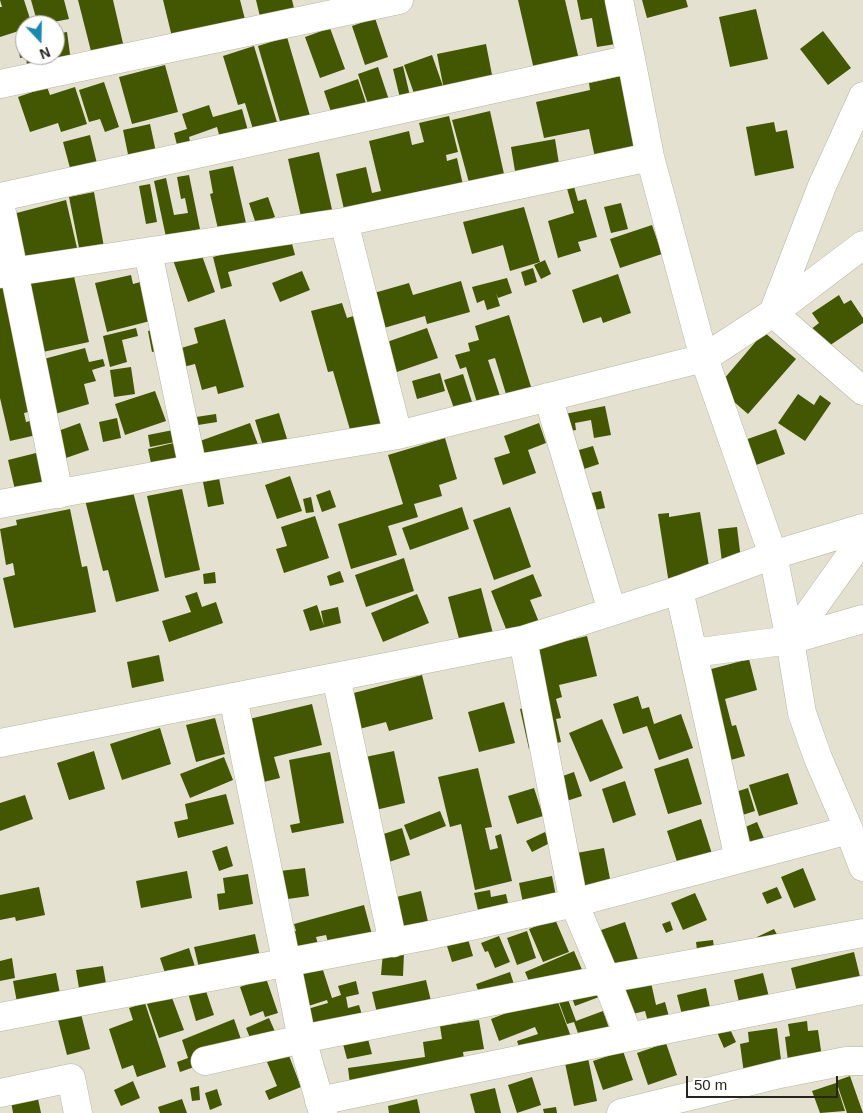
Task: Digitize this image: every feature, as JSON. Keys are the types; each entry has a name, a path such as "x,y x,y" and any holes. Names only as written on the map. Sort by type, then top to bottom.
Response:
{"street":[{"path":"0,84 399,0"},
{"path":"619,0 650,157 704,358 773,555 802,713 818,758 863,867"},
{"path":"0,197 631,59"},
{"path":"773,313 822,186 863,96"},
{"path":"7,273 344,222 650,157"},
{"path":"0,202 7,273 59,494"},
{"path":"344,222 398,435"},
{"path":"0,504 193,469 398,435 704,358 773,313 863,245"},
{"path":"148,252 193,469"},
{"path":"773,313 863,392"},
{"path":"548,397 612,611"},
{"path":"0,743 523,640 679,590 773,555 863,528"},
{"path":"790,640 863,538"},
{"path":"679,590 739,859"},
{"path":"693,653 790,640 863,619"},
{"path":"523,640 574,902 629,1037"},
{"path":"336,677 393,943"},
{"path":"233,697 302,1039 321,1107 629,1037 863,990"},
{"path":"0,1017 393,943 574,902 849,830"},
{"path":"205,1062 302,1039 606,979 863,933"},
{"path":"621,1113 780,1074 846,1061 863,1061"},
{"path":"0,1093 71,1078 78,1113"}],"building":[{"path":"0,0 24,0 29,15 15,15 15,32 0,37 0,7 2,7"},
{"path":"31,0 64,0 69,19 65,20 65,15 35,15"},
{"path":"78,0 113,0 125,52 93,59"},
{"path":"163,0 240,0 247,27 174,45"},
{"path":"256,0 292,0 296,16 262,25"},
{"path":"518,0 565,0 580,64 535,74"},
{"path":"577,0 615,0 622,43 597,47 592,18 581,20"},
{"path":"642,0 686,0 688,7 647,18"},
{"path":"756,9 768,59 730,67 719,17"},
{"path":"375,18 388,57 365,65 352,26"},
{"path":"330,28 345,69 320,78 305,37"},
{"path":"823,31 851,68 828,85 800,49"},
{"path":"65,32 67,32 72,69 28,74 27,65 65,65"},
{"path":"287,37 313,126 284,135 258,46"},
{"path":"486,44 494,85 445,95 437,54"},
{"path":"254,46 280,132 256,139 245,103 238,105 223,56"},
{"path":"432,55 445,92 417,102 404,65"},
{"path":"165,65 178,112 132,124 119,77"},
{"path":"403,66 410,96 400,98 393,69"},
{"path":"378,67 390,103 370,110 358,74"},
{"path":"621,76 640,163 598,172 589,129 544,138 536,102 590,90 589,83"},
{"path":"358,79 367,106 333,118 324,91"},
{"path":"104,82 119,127 105,132 100,119 89,122 79,90"},
{"path":"47,87 50,95 75,87 87,124 61,132 58,123 30,132 18,97"},
{"path":"209,105 213,117 242,109 250,138 222,146 217,127 189,137 192,150 179,153 174,133 187,129 182,114"},
{"path":"490,111 506,183 471,190 452,120"},
{"path":"449,116 458,152 446,155 447,161 457,158 465,194 348,227 336,174 366,167 372,193 381,191 369,141 409,131 412,145 424,142 419,123"},
{"path":"774,122 776,132 787,130 794,168 755,176 746,127"},
{"path":"150,124 159,166 130,164 123,130"},
{"path":"90,135 100,176 74,183 63,142"},
{"path":"555,139 560,170 516,177 511,147"},
{"path":"319,152 333,214 302,221 288,159"},
{"path":"233,166 246,223 218,229 210,194 213,193 209,171"},
{"path":"189,175 200,229 166,237 154,181 166,178 174,215 188,213 185,198 181,199 177,177"},
{"path":"573,183 578,201 586,199 597,237 578,242 581,251 558,258 548,221 574,213 566,185"},
{"path":"150,184 157,222 146,224 139,186"},
{"path":"94,192 106,258 82,263 69,197"},
{"path":"268,197 275,217 256,224 249,203"},
{"path":"66,200 80,261 21,274 9,215"},
{"path":"621,203 628,229 611,233 604,207"},
{"path":"524,207 540,262 510,271 503,245 472,254 463,222"},
{"path":"652,225 662,254 620,268 610,239"},
{"path":"290,236 295,255 228,272 232,286 221,289 213,257"},
{"path":"200,250 215,292 188,302 173,260"},
{"path":"545,260 551,274 541,279 534,265"},
{"path":"533,268 537,282 525,286 521,272"},
{"path":"302,271 310,290 280,302 272,283"},
{"path":"73,272 89,342 43,352 27,284"},
{"path":"618,274 631,313 603,323 601,317 583,323 572,290"},
{"path":"131,275 133,284 144,281 154,320 107,332 95,283"},
{"path":"507,278 512,293 498,298 496,293 500,306 487,310 484,300 477,303 472,287"},
{"path":"461,281 470,312 427,324 425,316 384,328 374,293 409,283 413,295"},
{"path":"10,283 37,410 24,413 26,422 38,419 41,434 10,441 0,398 0,285"},
{"path":"839,295 844,304 851,300 863,318 863,323 823,350 810,330 819,323 812,313"},
{"path":"342,303 347,318 363,313 395,429 353,440 333,371 328,372 311,311"},
{"path":"509,315 535,400 502,395 506,394 495,358 488,360 502,402 479,409 466,367 460,369 455,355 470,351 468,343 479,340 475,326"},
{"path":"225,319 244,387 218,394 216,386 202,390 195,364 183,367 178,349 198,343 194,328"},
{"path":"136,328 138,336 122,340 127,362 110,367 103,336"},
{"path":"162,328 166,349 152,352 148,331"},
{"path":"427,328 438,358 394,373 384,343"},
{"path":"764,332 796,359 748,414 717,387"},
{"path":"85,348 89,362 103,359 105,366 92,370 96,381 84,384 89,404 55,414 40,360"},
{"path":"131,367 135,394 114,397 110,370"},
{"path":"440,373 445,391 417,399 412,381"},
{"path":"463,374 474,408 456,414 444,380"},
{"path":"155,391 166,421 125,435 115,404"},
{"path":"798,394 814,405 820,395 831,403 805,441 778,423"},
{"path":"605,406 611,435 594,438 591,420 575,423 576,430 564,432 560,415"},
{"path":"279,413 288,442 264,449 255,420"},
{"path":"216,414 217,422 198,425 196,417"},
{"path":"117,418 121,438 103,442 99,422"},
{"path":"80,423 89,450 66,458 58,431"},
{"path":"250,423 260,450 210,468 200,441"},
{"path":"539,423 546,443 528,450 536,473 503,485 494,458 510,453 504,436"},
{"path":"183,428 185,440 150,447 148,435"},
{"path":"776,429 785,454 751,467 742,441"},
{"path":"445,438 457,479 439,485 442,496 414,504 418,517 388,526 397,555 351,569 338,524 403,504 388,455"},
{"path":"182,441 190,474 155,482 148,449"},
{"path":"593,446 599,464 578,471 572,452"},
{"path":"44,451 53,485 16,494 8,460"},
{"path":"290,476 302,511 277,519 265,485"},
{"path":"219,478 224,504 208,507 203,482"},
{"path":"132,488 159,591 116,602 108,570 103,571 85,500"},
{"path":"182,489 200,570 165,578 147,496"},
{"path":"330,490 336,507 322,512 316,495"},
{"path":"601,491 605,508 585,512 581,495"},
{"path":"311,497 314,512 306,513 303,499"},
{"path":"462,507 469,529 410,550 402,528"},
{"path":"510,507 531,567 494,580 473,520"},
{"path":"70,509 82,567 87,566 96,612 14,628 3,578 15,575 13,563 6,565 0,529 17,525 16,520"},
{"path":"700,512 711,578 669,584 658,514 669,513 669,517"},
{"path":"315,516 329,558 284,573 276,549 287,546 281,527"},
{"path":"737,527 742,568 723,571 718,529"},
{"path":"404,558 414,591 366,607 355,575"},
{"path":"340,571 344,582 330,586 327,576"},
{"path":"215,572 216,583 204,584 203,574"},
{"path":"533,574 542,596 530,600 541,627 510,639 491,591"},
{"path":"481,588 495,641 462,650 448,597"},
{"path":"197,592 202,607 216,602 223,623 169,642 162,621 191,612 185,596"},
{"path":"417,594 429,623 383,642 371,613"},
{"path":"317,605 324,626 321,611 338,607 341,623 310,631 303,610"},
{"path":"587,636 597,676 559,685 562,697 556,699 561,718 556,719 561,742 529,749 520,709 529,707 516,653"},
{"path":"159,655 164,681 132,688 127,662"},
{"path":"749,659 757,690 725,699 732,726 736,725 745,756 709,766 685,676"},
{"path":"422,675 433,719 389,731 386,722 340,734 331,699"},
{"path":"638,696 642,709 649,707 654,724 681,714 693,748 659,760 647,726 623,734 613,704"},
{"path":"504,702 515,743 479,752 468,712"},
{"path":"312,704 322,745 274,757 280,778 239,788 224,725"},
{"path":"215,718 225,754 196,762 186,725"},
{"path":"602,719 623,768 590,782 569,733"},
{"path":"160,728 171,764 122,780 110,744"},
{"path":"94,751 105,789 69,800 57,763"},
{"path":"394,751 405,803 363,813 351,760"},
{"path":"330,752 344,823 292,833 290,825 300,823 289,760"},
{"path":"224,757 233,780 190,798 180,774"},
{"path":"688,758 702,804 668,814 654,769"},
{"path":"478,768 492,827 485,828 490,850 498,848 495,836 501,834 512,881 475,890 461,824 450,827 438,777"},
{"path":"574,772 582,796 551,806 543,783"},
{"path":"788,773 798,804 759,816 749,785"},
{"path":"625,781 636,815 613,823 602,789"},
{"path":"534,788 543,816 517,824 508,796"},
{"path":"748,788 755,811 724,821 716,798"},
{"path":"226,794 234,824 178,838 174,822 188,819 185,804"},
{"path":"25,795 33,819 0,831 0,803"},
{"path":"440,811 446,826 410,840 404,825"},
{"path":"701,819 713,857 679,868 667,831"},
{"path":"757,822 766,843 746,853 736,831"},
{"path":"402,828 410,855 371,868 362,841"},
{"path":"545,832 550,843 532,852 526,841"},
{"path":"227,846 233,866 219,871 212,851"},
{"path":"604,848 612,889 568,897 560,856"},
{"path":"305,868 309,896 267,902 263,873"},
{"path":"803,868 816,900 794,908 781,877"},
{"path":"187,871 192,898 141,908 136,881"},
{"path":"248,874 253,904 219,910 217,894 225,893 223,878"},
{"path":"552,876 557,901 524,908 519,883"},
{"path":"39,887 45,915 16,921 15,917 0,920 0,895"},
{"path":"777,887 782,898 767,904 762,893"},
{"path":"490,890 491,897 506,894 511,916 481,923 474,893"},
{"path":"421,891 429,926 389,935 380,901"},
{"path":"695,893 707,920 683,930 671,903"},
{"path":"364,905 374,942 331,953 326,935 316,937 322,959 271,938 296,931 294,924"},
{"path":"555,919 569,952 543,962 529,929"},
{"path":"670,921 673,930 666,933 662,924"},
{"path":"625,922 641,968 611,978 595,932"},
{"path":"774,929 785,949 768,958 757,937"},
{"path":"527,931 536,958 517,965 507,938"},
{"path":"255,934 263,970 201,976 194,947"},
{"path":"499,936 510,962 495,968 488,951 485,952 481,943"},
{"path":"468,939 473,956 452,962 447,946"},
{"path":"713,940 716,964 699,966 696,942"},
{"path":"189,948 198,976 169,985 160,958"},
{"path":"574,951 583,972 534,993 525,972"},
{"path":"383,952 404,953 403,976 381,975"},
{"path":"854,952 863,989 802,1012 791,968"},
{"path":"12,958 15,978 0,981 0,961"},
{"path":"103,966 108,995 81,1000 76,970"},
{"path":"322,967 332,998 341,995 338,986 356,981 359,994 346,997 348,1008 359,1005 366,1028 302,1045 294,1013 328,1003 327,1000 293,1011 283,980"},
{"path":"510,972 518,997 484,1009 476,984"},
{"path":"56,973 62,1004 19,1013 13,981"},
{"path":"763,973 774,1017 744,1024 734,980"},
{"path":"266,978 278,1013 265,1017 263,1011 250,1016 240,987"},
{"path":"650,978 656,1005 665,1002 671,1024 650,1029 645,1011 612,1019 604,989"},
{"path":"426,980 435,1018 381,1030 372,992"},
{"path":"595,984 599,997 575,1006 570,993"},
{"path":"205,988 214,1015 196,1021 188,993"},
{"path":"706,988 712,1017 684,1023 677,995"},
{"path":"555,994 576,1050 523,1059 517,1041 538,1034 535,1027 499,1041 491,1019"},
{"path":"566,994 576,1021 603,1011 613,1039 584,1050 574,1022 567,1024 557,997"},
{"path":"171,995 184,1030 159,1038 147,1004"},
{"path":"145,1003 166,1067 137,1077 133,1065 122,1069 109,1029 133,1020 129,1008"},
{"path":"81,1014 90,1049 67,1055 58,1020"},
{"path":"269,1018 281,1045 257,1055 246,1028"},
{"path":"234,1019 243,1045 220,1058 180,1072 177,1062 188,1058 182,1040"},
{"path":"479,1020 484,1049 463,1052 465,1066 352,1100 348,1068 425,1057 423,1042 442,1039 440,1026"},
{"path":"807,1021 808,1031 818,1030 823,1064 789,1069 785,1037 790,1036 788,1024"},
{"path":"729,1027 736,1042 724,1048 717,1032"},
{"path":"777,1028 783,1076 745,1081 740,1044 749,1042 748,1032"},
{"path":"368,1039 372,1054 347,1059 343,1044"},
{"path":"666,1043 677,1075 648,1085 637,1053"},
{"path":"623,1051 633,1080 603,1090 593,1061"},
{"path":"288,1053 301,1087 269,1100 265,1091 277,1086 267,1062"},
{"path":"588,1058 597,1101 574,1106 565,1063"},
{"path":"850,1076 863,1113 847,1113 836,1081"},
{"path":"532,1077 541,1105 517,1113 508,1085"},
{"path":"133,1081 140,1098 121,1106 114,1090"},
{"path":"836,1083 845,1111 820,1113 812,1091"},
{"path":"199,1086 200,1100 192,1101 190,1088"},
{"path":"495,1088 501,1113 475,1113 470,1094"},
{"path":"217,1089 222,1105 210,1110 205,1093"},
{"path":"37,1094 41,1113 13,1113 11,1101"},
{"path":"182,1099 187,1113 160,1113 158,1107"},
{"path":"417,1099 420,1113 389,1113 388,1106"},
{"path":"556,1107 557,1113 544,1113 543,1109"}]}
